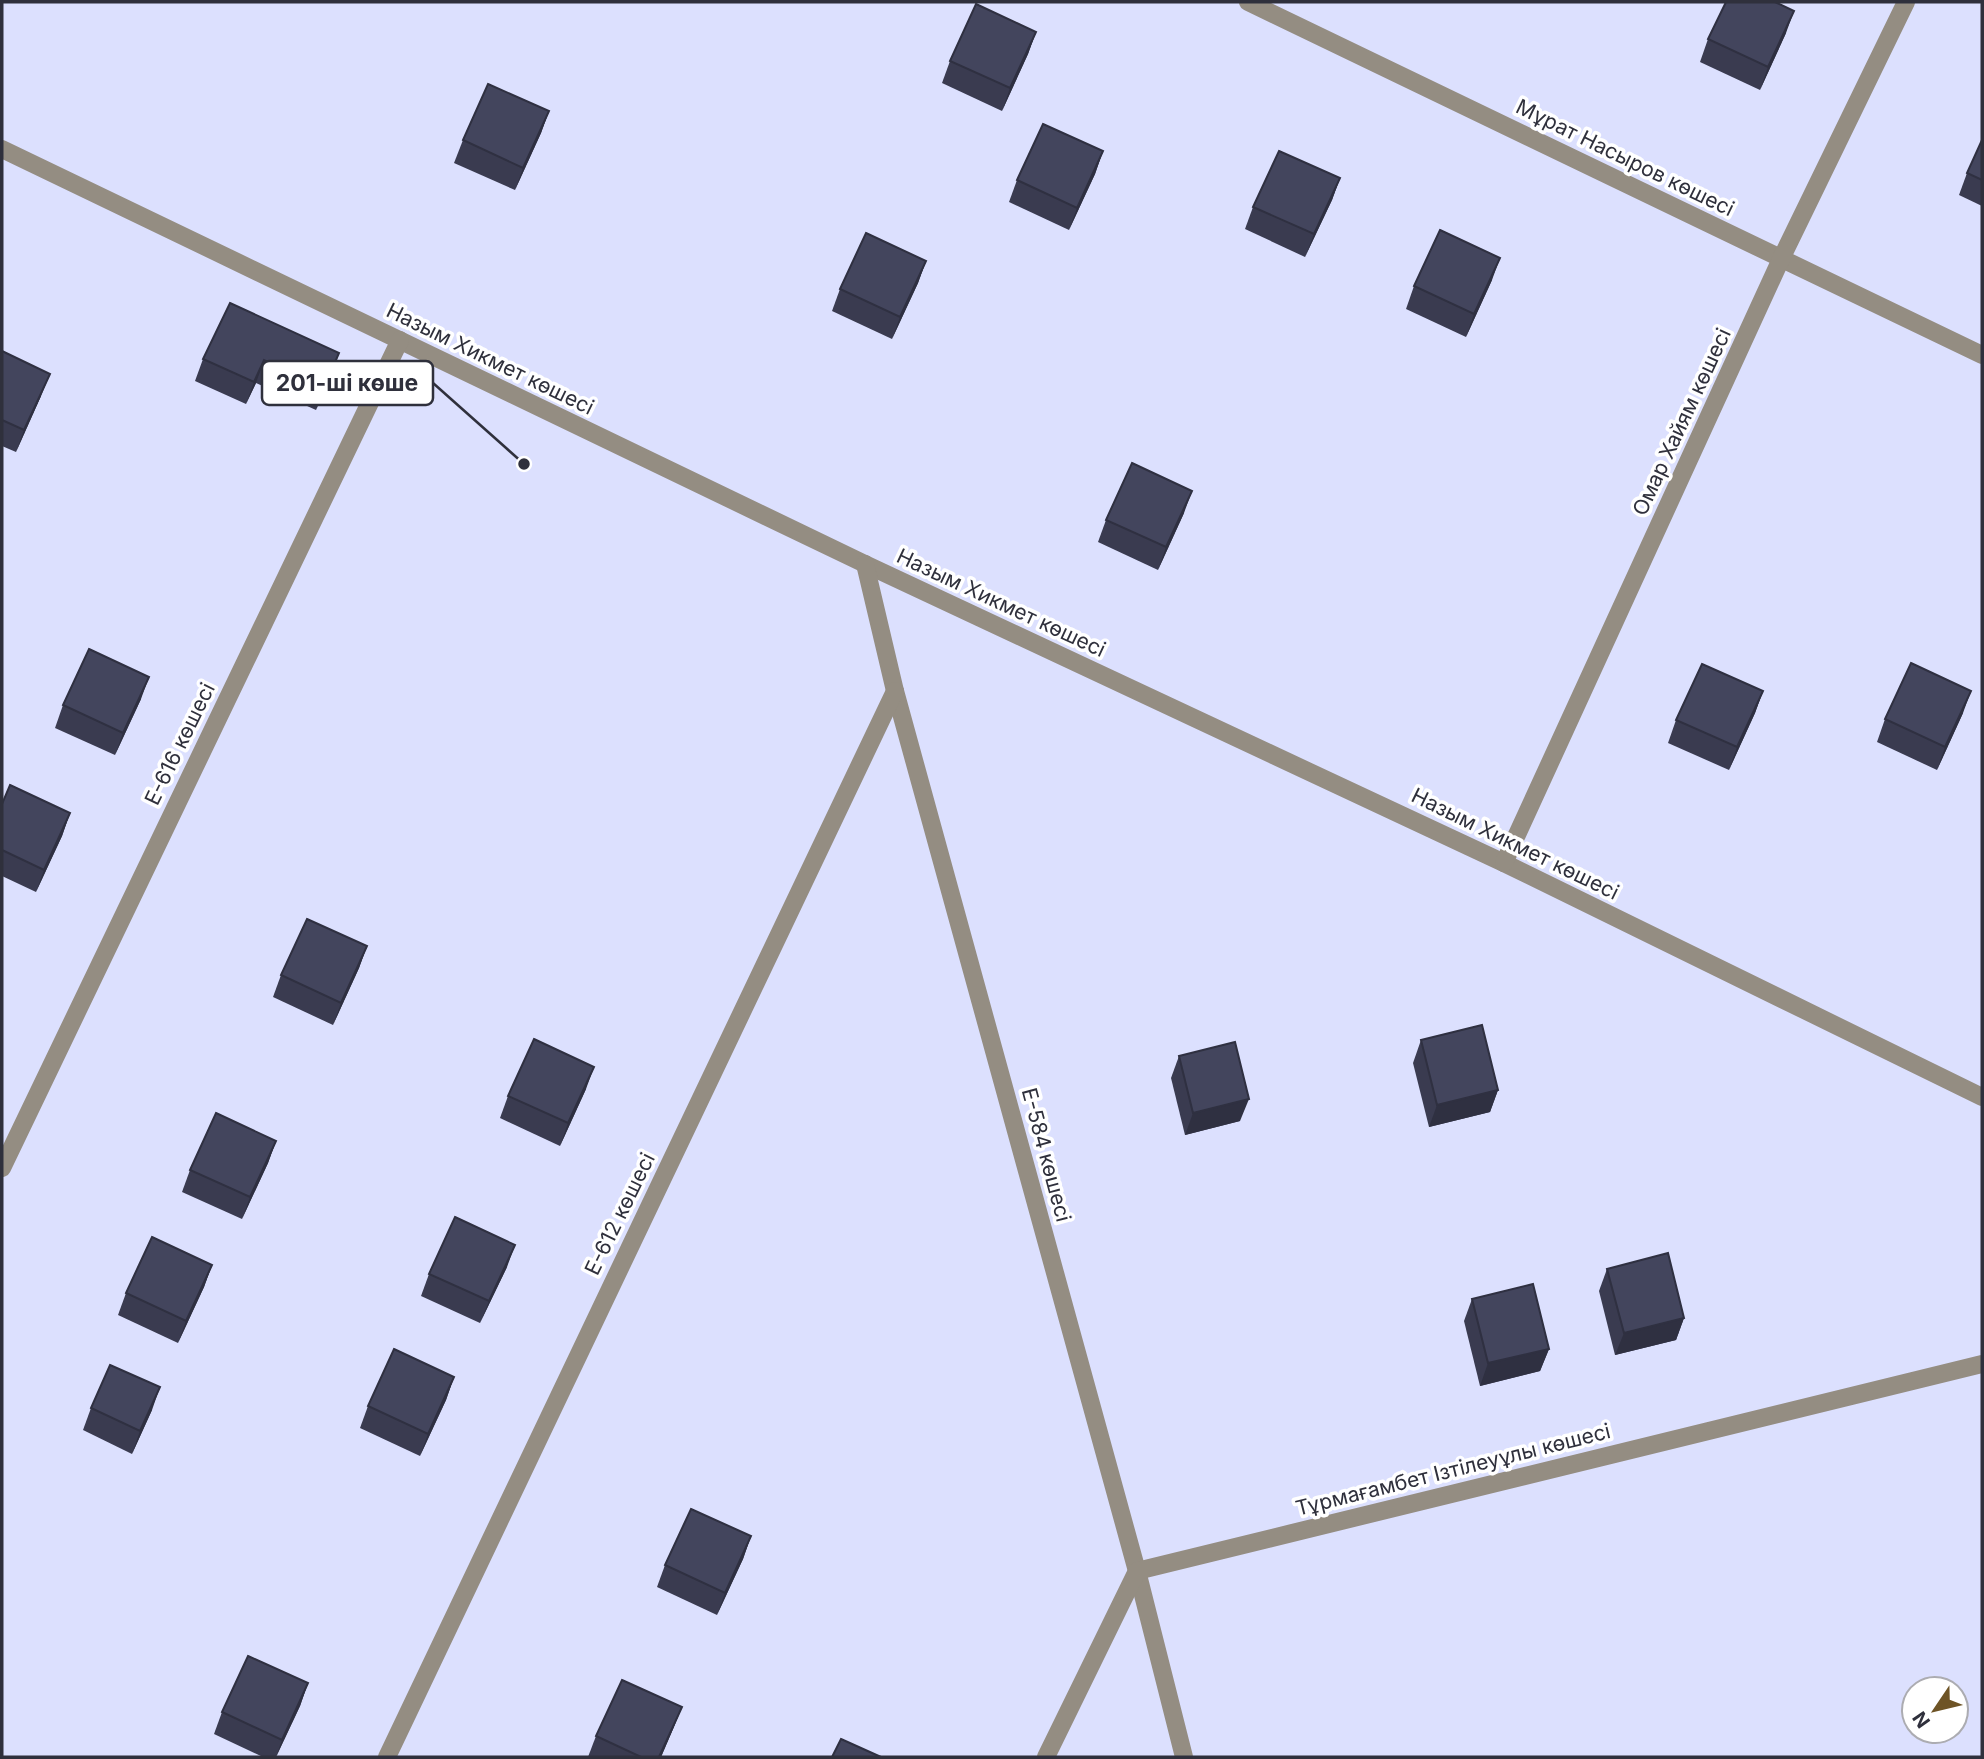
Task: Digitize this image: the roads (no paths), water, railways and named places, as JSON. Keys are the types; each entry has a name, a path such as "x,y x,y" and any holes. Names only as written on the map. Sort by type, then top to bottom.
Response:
{"street":[{"name":"Мұрат Насыров көшесі","path":"1248,2 1982,355"},
{"name":"Омар Хайям көшесі","path":"1504,863 1781,259 1906,2"},
{"name":"Назым Хикмет көшесі","path":"2,149 865,564 1504,863 1982,1097"},
{"name":"Е-616 көшесі","path":"2,1168 400,341"},
{"name":"Е-584 көшесі","path":"865,564 895,691 1137,1571 1184,1757"},
{"name":"Е-612 көшесі","path":"387,1757 895,691"},
{"name":"Тұрмағамбет Ізтілеуұлы көшесі","path":"1137,1571 1982,1364"},
{"path":"1046,1757 1137,1571"}],"place":[{"name":"201-ші көше","path":"524,464"}]}
